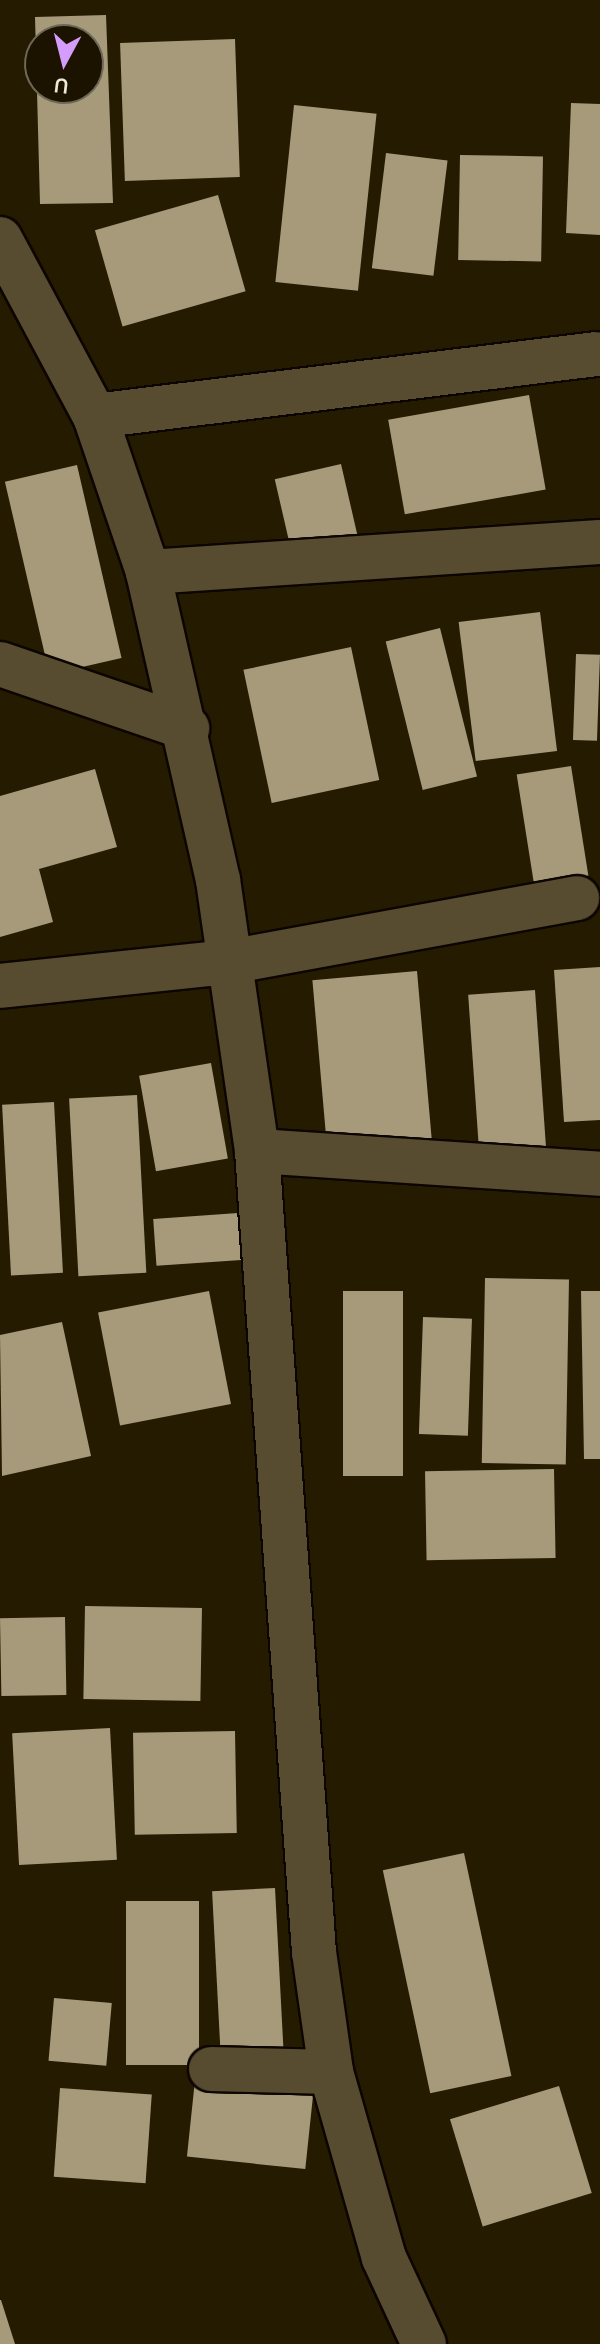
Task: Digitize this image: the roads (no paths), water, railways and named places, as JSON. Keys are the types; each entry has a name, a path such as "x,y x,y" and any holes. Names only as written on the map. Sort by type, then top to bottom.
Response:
{"street":[{"path":"0,239 95,416 148,572 187,728 229,962 257,1151 314,1952 331,2072 384,2258 424,2344"},
{"path":"95,416 596,354"},
{"path":"148,572 600,542"},
{"path":"0,664 187,728"},
{"path":"0,986 229,962 577,898"},
{"path":"257,1151 600,1174"},
{"path":"211,2069 331,2072"}]}
